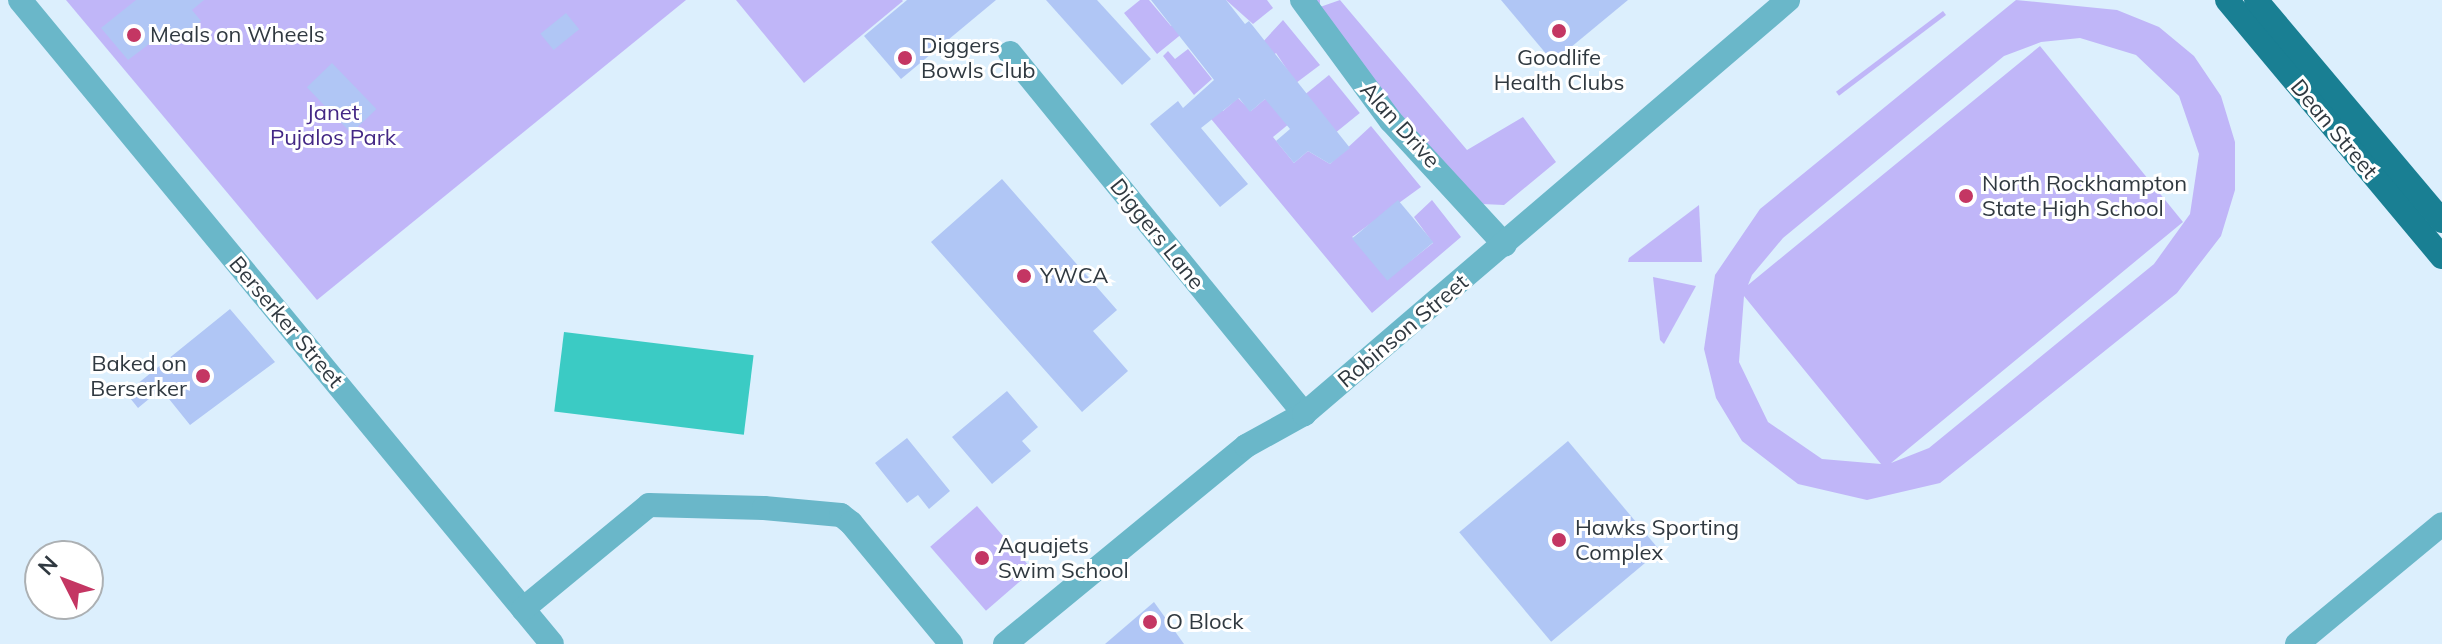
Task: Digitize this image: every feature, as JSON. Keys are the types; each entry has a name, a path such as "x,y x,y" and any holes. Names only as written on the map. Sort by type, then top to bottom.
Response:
{"main road":[{"name":"Dean Street","path":"2227,0 2442,257"},
{"name":"Dean Street","path":"2256,0 2442,221"}],"street":[{"name":"Berserker Street","path":"20,0 552,644"},
{"name":"Alan Drive","path":"1302,0 1391,121 1505,245"},
{"name":"Robinson Street","path":"1005,644 1246,446 1304,414 1788,0"},
{"name":"Diggers Lane","path":"1010,53 1304,414"},
{"path":"523,609 649,505 764,508 841,515 851,523 951,644"},
{"path":"2310,640 2442,524"}],"green space":[{"name":"Janet Pujalos Park","path":"66,0 686,0 317,300"},
{"path":"736,0 902,0 903,1 804,83"},
{"path":"1140,0 1149,0 1171,26 1194,24 1157,54 1124,13"},
{"path":"1226,0 1267,0 1273,8 1253,24"},
{"path":"1313,0 1320,0 1320,7 1340,0 1467,150 1523,117 1556,162 1504,205 1482,204 1385,97"},
{"path":"2016,0 2117,10 2159,27 2194,56 2221,96 2235,142 2235,190 2221,236 2177,293 1940,483 1867,500 1798,484 1742,441 1716,398 1704,349 1715,275 1760,209","holes":["2080,38 2136,55 2179,96 2199,154 2190,214 2154,264 1929,448 1891,463 2183,222 2040,46 1748,285 1752,275 1783,238 2004,56 2041,42","1744,296 1881,464 1822,459 1768,422 1739,362"]},
{"path":"1943,11 1946,15 1839,96 1836,92"},
{"path":"1283,20 1320,65 1296,83 1276,53 1216,104 1223,111 1238,98 1251,111 1265,99 1312,105 1273,137 1294,163 1308,151 1330,164 1371,126 1421,187 1352,237 1404,266 1433,243 1414,217 1432,200 1461,237 1372,313 1202,108"},
{"path":"1188,49 1212,79 1194,95 1163,56 1168,51 1175,59"},
{"path":"1329,75 1360,113 1336,133 1305,95"},
{"path":"1699,205 1702,262 1628,262 1629,258"},
{"path":"1653,277 1696,286 1664,344 1660,340"},
{"name":"Aquajets Swim School","path":"977,506 1033,570 986,611 930,547"}],"shaded area":[{"path":"564,332 754,355 744,435 554,411"}],"building":[{"name":"Meals on Wheels","path":"136,0 204,0 192,10 201,21 170,46 161,35 128,60 101,28"},
{"name":"Diggers Bowls Club","path":"907,0 996,0 901,79 864,36"},
{"path":"1046,0 1097,0 1151,59 1122,85"},
{"path":"1151,0 1226,0 1245,24 1249,21 1350,148 1330,164 1308,151 1294,163 1276,141 1290,129 1265,99 1250,112 1239,98 1201,128 1248,184 1220,207 1150,124 1178,101 1183,108 1214,80"},
{"name":"Goodlife Health Clubs","path":"1501,0 1628,0 1553,62"},
{"path":"566,13 579,29 554,50 540,34"},
{"path":"332,63 376,109 351,133 307,87"},
{"name":"YWCA","path":"1002,179 1117,310 1093,331 1128,371 1082,412 931,242"},
{"path":"1398,200 1433,242 1387,281 1352,239"},
{"name":"Baked on Berserker","path":"230,309 275,362 190,425 161,389 138,408 126,393"},
{"path":"1007,391 1038,427 1022,441 1031,451 992,484 952,437"},
{"path":"907,438 950,491 929,509 918,495 907,503 875,463"},
{"name":"Hawks Sporting Complex","path":"1568,441 1660,551 1551,642 1459,532"},
{"name":"O Block","path":"1154,602 1184,644 1105,644"}],"place":[{"name":"Goodlife Health Clubs","path":"1559,31"},
{"name":"Meals on Wheels","path":"134,35"},
{"name":"Diggers Bowls Club","path":"905,58"},
{"name":"North Rockhampton State High School","path":"1966,196"},
{"name":"YWCA","path":"1024,276"},
{"name":"Baked on Berserker","path":"203,376"},
{"name":"Hawks Sporting Complex","path":"1559,540"},
{"name":"Aquajets Swim School","path":"982,558"},
{"name":"O Block","path":"1150,622"}]}
